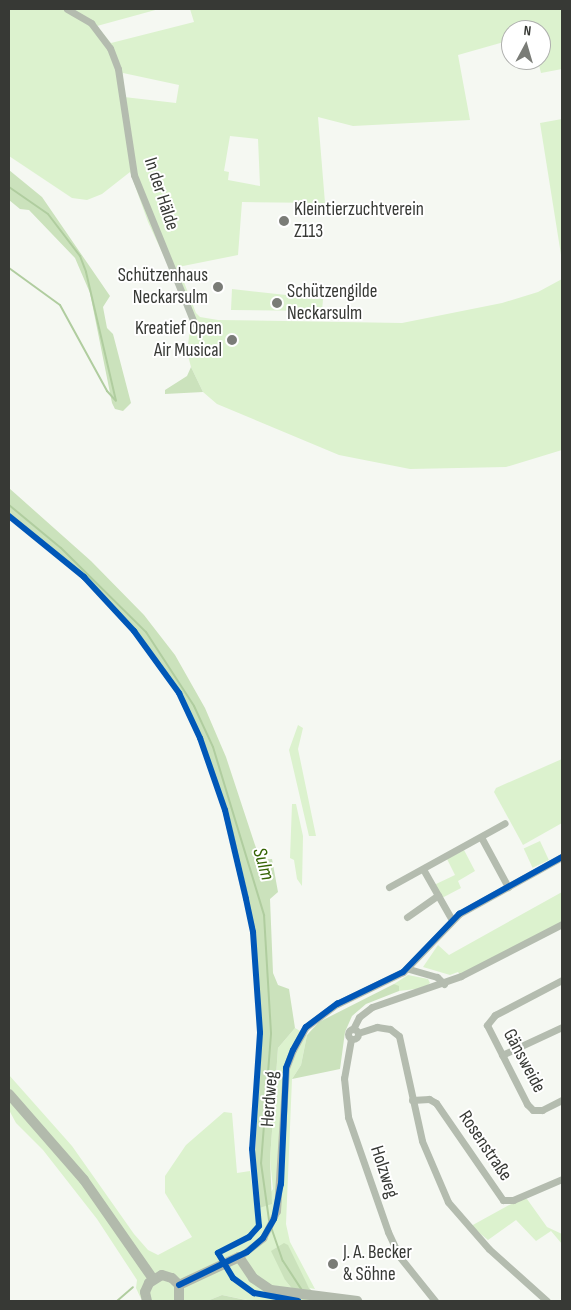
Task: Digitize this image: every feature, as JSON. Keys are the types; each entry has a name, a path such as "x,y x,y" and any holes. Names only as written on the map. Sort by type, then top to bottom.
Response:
{"main road":[{"path":"9,1094 84,1180 153,1279"},
{"path":"239,1257 261,1285 272,1290 357,1301"},
{"name":"Herdweg","path":"179,1285 239,1257"},
{"path":"147,1301 146,1287 153,1279 167,1276 179,1285 179,1301"}],"street":[{"name":"In der Hälde","path":"67,9 91,24 110,48 118,69 134,176 194,323"},
{"path":"389,887 505,823"},
{"path":"481,837 508,886"},
{"name":"Herdweg","path":"239,1257 263,1238 274,1219 281,1184 284,1080 292,1050 306,1028 326,1010 385,984 408,968 452,920 508,886 562,857"},
{"path":"423,869 452,920"},
{"path":"407,917 438,896"},
{"name":"Holzweg","path":"435,1301 399,1256 388,1232 348,1117 344,1078 351,1039 348,1033 356,1031 359,1017 372,1007 444,984 562,924"},
{"path":"408,968 437,977 444,984"},
{"name":"Gänsweide","path":"562,980 487,1022 527,1104 533,1110 542,1110 562,1100"},
{"path":"356,1031 377,1026 390,1029 399,1036 406,1054 412,1100 422,1140 448,1202 489,1249 547,1301"},
{"path":"502,1055 562,1027"},
{"name":"Rosenstraße","path":"412,1100 429,1099 436,1103 503,1200 513,1200 562,1180"}],"green space":[{"path":"9,9 159,9 97,26 111,43 194,22 190,9 562,9 562,69 541,73 540,70 551,70 551,20 501,20 501,43 458,55 470,120 353,126 318,117 325,203 242,202 238,255 178,267 196,313 200,317 218,320 402,323 502,303 538,292 562,279 562,450 506,467 410,469 339,455 217,404 203,392 191,367 187,352 191,322 187,306 148,222 130,172 102,194 87,200 72,198 9,156","holes":["123,73 179,85 176,103 124,97","230,136 258,139 260,186 228,180 229,172 224,171"]},
{"path":"562,119 562,261 540,123"},
{"path":"9,170 42,197 110,296 103,307 107,328 113,334 131,403 123,411 115,409 112,403 90,293 75,258 29,210 20,209 9,200"},
{"name":"Schützengilde Neckarsulm","path":"232,289 323,299 322,311 231,310"},
{"path":"191,367 203,392 165,394 165,390 187,376"},
{"path":"9,488 91,561 144,615 175,655 205,708 226,757 260,860 272,859 278,892 270,899 273,973 278,985 289,989 295,1028 278,1048 270,1159 272,1204 259,1208 254,1172 261,1045 255,945 248,899 218,782 201,738 171,678 109,601 65,558 9,514"},
{"path":"298,725 303,728 298,749 316,836 309,836 289,750"},
{"path":"562,759 562,823 523,845 494,792 496,788"},
{"path":"292,804 296,804 303,836 302,886 297,879 294,860 290,858"},
{"path":"540,841 549,860 533,868 524,849"},
{"path":"464,850 475,871 458,881 461,888 442,898 434,885 455,875 447,859"},
{"path":"562,892 562,923 461,976 458,972 450,975 423,967 438,945 449,955"},
{"path":"408,975 428,979 430,983 424,988 399,991 394,984"},
{"path":"394,984 399,986 399,991 366,1004 352,1016 345,1032 340,1069 292,1079 301,1065 307,1035 319,1022"},
{"path":"295,1028 307,1035 301,1065 292,1079 286,1224 290,1242 315,1289 309,1288 301,1274 285,1280 302,1301 252,1301 222,1295 207,1301 142,1301 136,1288 137,1280 97,1219 43,1150 16,1123 9,1110 9,1075 72,1146 134,1234 148,1250 158,1255 192,1237 165,1193 165,1176 186,1145 224,1112 232,1113 237,1173 250,1171 255,1208 259,1208 273,1189 270,1159 278,1048"},
{"path":"522,1198 527,1199 547,1227 562,1234 562,1244 551,1231 536,1241 516,1220 488,1240 471,1226"},
{"path":"284,1243 288,1245 309,1288 323,1301 302,1301 285,1280 271,1251"},
{"path":"222,1295 246,1300 252,1301 207,1301"}],"waterway":[{"path":"9,187 48,214 80,256 86,272 116,401"},
{"path":"9,268 60,305 107,391 116,401"},
{"name":"Sulm","path":"9,505 61,548 146,632 194,706 213,747 264,915 271,1034 261,1163 269,1220"},
{"name":"Sulm","path":"271,1227 283,1261 302,1290"},
{"path":"117,1301 133,1287"}],"cycle path":[{"path":"9,516 84,577 134,631 179,693 200,738 225,810 253,932 260,1033 252,1149 259,1226 249,1237 218,1253 233,1278 254,1293 298,1301"},
{"path":"179,1285 247,1252 263,1238 274,1219 281,1184 286,1068 293,1050 306,1027 337,1004 403,972 459,914 562,857"}],"place":[{"name":"Kleintierzuchtverein Z113","path":"284,221"},
{"name":"Schützenhaus Neckarsulm","path":"218,287"},
{"name":"Schützengilde Neckarsulm","path":"277,303"},
{"name":"Kreatief Open Air Musical","path":"232,340"},
{"name":"J. A. Becker & Söhne","path":"333,1264"}]}
